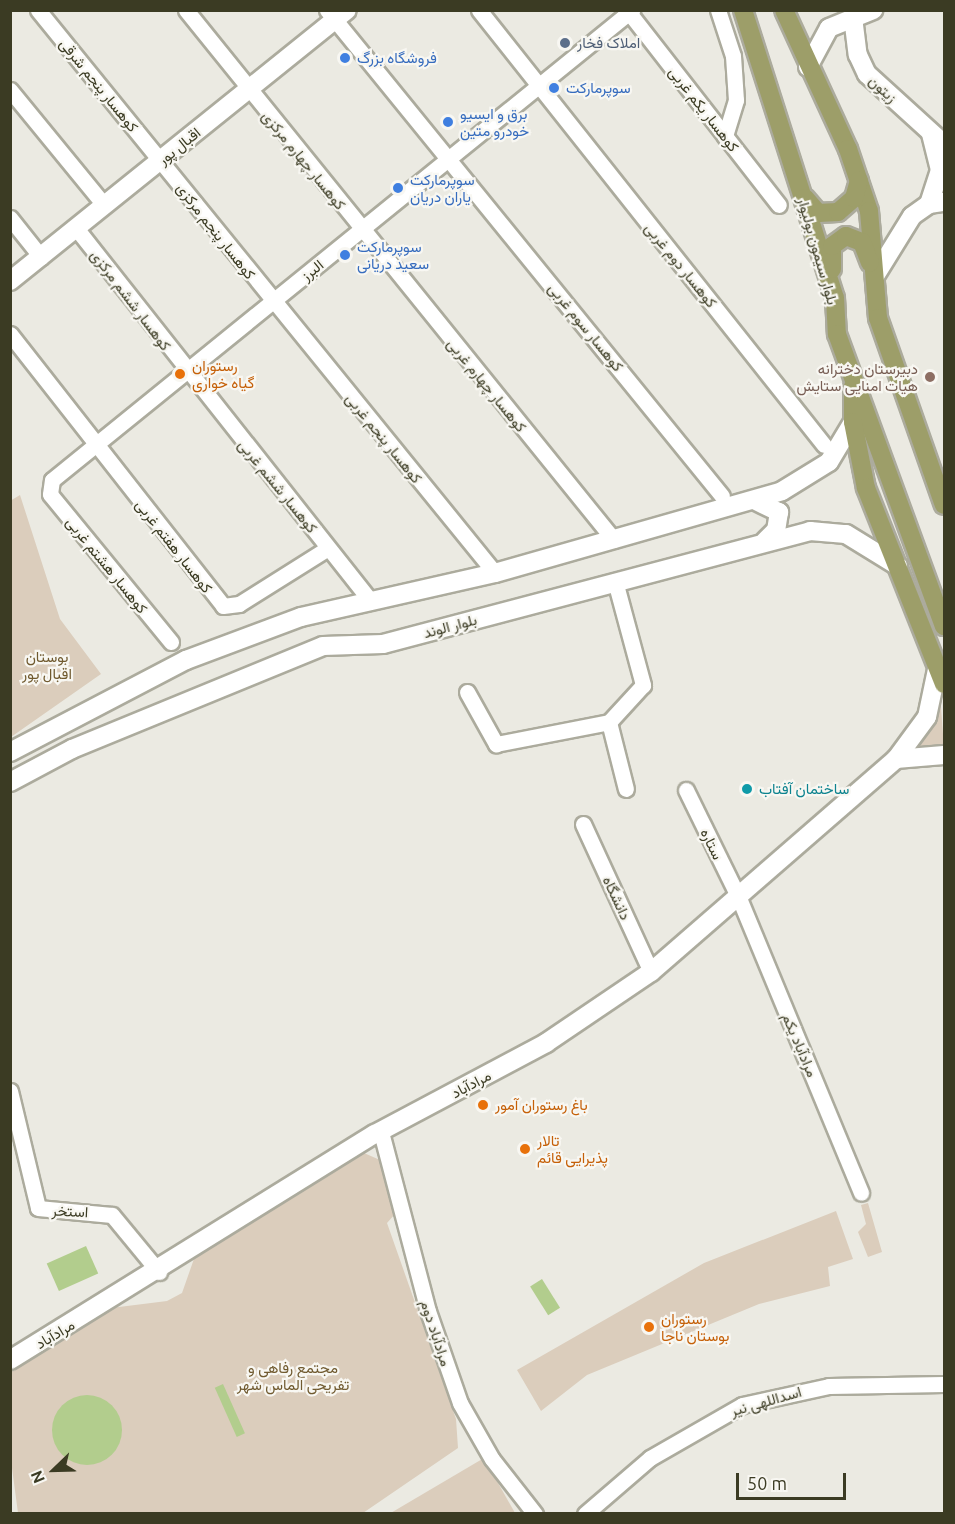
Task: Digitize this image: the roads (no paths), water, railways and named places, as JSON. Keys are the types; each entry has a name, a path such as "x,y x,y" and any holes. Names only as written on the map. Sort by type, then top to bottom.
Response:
{"main road":[{"name":"بلوار سیمون بولیوار","path":"743,10 835,298 837,334 945,626"},
{"path":"784,10 859,181 869,211 883,336 945,505"},
{"path":"802,194 826,215 846,207 859,181"},
{"path":"835,298 830,252 840,238 862,242 875,276"},
{"path":"853,376 853,422 866,488 945,684"}],"street":[{"name":"کوهسار پنجم شرقی","path":"38,10 160,160"},
{"name":"کوهسار چهارم مرکزی","path":"186,10 361,230"},
{"name":"کوهسار دوم غربی","path":"479,10 824,445"},
{"path":"718,10 733,56 736,100 725,136"},
{"path":"808,67 829,28 873,10"},
{"name":"البرز","path":"48,486 629,11"},
{"name":"کوهسار یکم غربی","path":"629,11 779,205"},
{"name":"اقبال پور","path":"10,281 248,90 336,14"},
{"name":"کوهسار سوم غربی","path":"336,14 722,496"},
{"name":"زیتون","path":"853,17 858,55 867,74 945,144"},
{"path":"10,90 104,205"},
{"path":"875,276 899,230 937,203 940,170 930,131"},
{"name":"کوهسار پنجم مرکزی","path":"160,160 272,302"},
{"path":"10,218 41,257"},
{"name":"کوهسار ششم مرکزی","path":"76,228 186,372"},
{"name":"کوهسار چهارم غربی","path":"361,230 614,540"},
{"name":"کوهسار پنجم غربی","path":"272,302 495,573"},
{"path":"10,334 95,446"},
{"name":"کوهسار ششم غربی","path":"186,372 370,600"},
{"path":"10,752 186,660 301,617 495,573 754,501 817,472 839,450 853,422"},
{"name":"کوهسار هفتم غربی","path":"95,446 222,606 239,604 328,548"},
{"name":"کوهسار هشتم غربی","path":"48,486 50,494 171,642"},
{"path":"754,501 780,512 776,530 765,541"},
{"name":"بلوار الوند","path":"10,782 72,749 323,646 383,644 765,541 827,530 868,544 898,566"},
{"path":"467,692 496,744 609,722 643,685 615,581"},
{"name":"مرادآباد","path":"10,1360 159,1272 381,1132 546,1043 651,972 739,898 896,759 927,717 938,665"},
{"path":"609,722 626,789"},
{"path":"896,759 945,755"},
{"name":"ستاره","path":"686,790 739,898"},
{"name":"دانشگاه","path":"583,824 651,972"},
{"name":"مرادآباد یکم","path":"739,898 861,1192"},
{"name":"استخر","path":"10,1091 38,1208 112,1215 159,1272"},
{"name":"مرادآباد دوم","path":"381,1132 428,1311 460,1403 535,1514"},
{"name":"اسداللهی نیر","path":"585,1514 650,1458 742,1405 829,1386 945,1384"}],"place":[{"name":"املاک فخار","path":"565,43"},
{"name":"فروشگاه بزرگ","path":"345,58"},
{"name":"سوپرمارکت","path":"554,88"},
{"name":"برق و ایسیو خودرو متین","path":"448,122"},
{"name":"سوپرمارکت یاران دریان","path":"398,188"},
{"name":"سوپرمارکت سعید دریانی","path":"345,255"},
{"name":"رستوران گیاه خواری","path":"180,374"},
{"name":"دبیرستان دخترانه هیات امنایی ستایش","path":"930,377"},
{"name":"ساختمان آفتاب","path":"747,789"},
{"name":"باغ رستوران آمور","path":"483,1105"},
{"name":"تالار پذیرایی قائم","path":"525,1149"},
{"name":"رستوران بوستان ناجا","path":"649,1327"}],"park label":[{"name":"بوستان اقبال پور","path":"47,664"},
{"name":"مجتمع رفاهی و تفریحی الماس شهر","path":"293,1376"}]}
